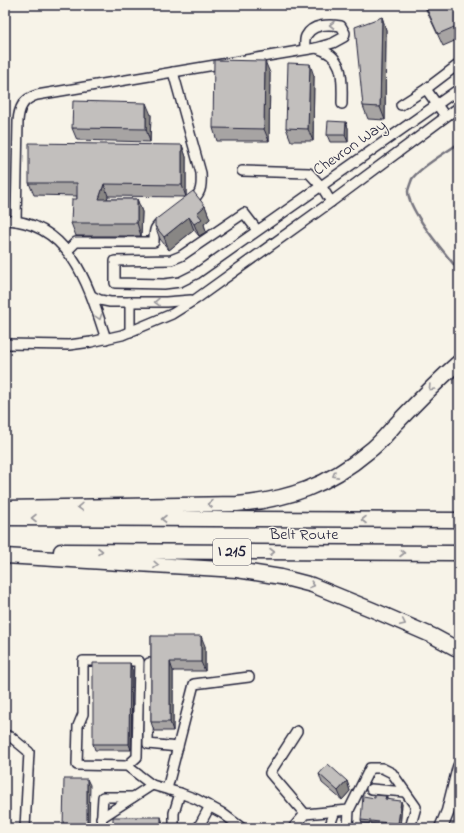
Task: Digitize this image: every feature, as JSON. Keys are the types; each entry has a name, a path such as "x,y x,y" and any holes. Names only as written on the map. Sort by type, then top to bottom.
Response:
{"highway":[{"path":"5,508 237,504 262,502 290,496 316,486 341,472 369,452 443,376 459,362"},
{"name":"Belt Route","path":"5,518 459,520"},
{"name":"Belt Route","path":"5,550 459,553"},
{"path":"5,556 237,570 274,575 312,585 433,636 459,650"},
{"path":"433,636 459,642"}],"main road":[{"path":"441,828 448,811 459,767"}],"street":[{"path":"16,222 18,121 19,112 22,105 29,98 37,95 316,48 334,43 344,38 346,32 341,26 332,24 319,26 309,32 305,37 305,49"},
{"path":"316,48 331,55 342,73 342,104"},
{"path":"401,105 426,89 459,64"},
{"path":"173,72 201,181 201,189 197,197 183,208"},
{"path":"426,89 445,116"},
{"name":"Chevron Way","path":"257,230 244,212 181,256 171,260 115,261 115,283 164,284 180,282 196,274 257,230 322,187 459,89"},
{"path":"5,344 69,345 106,339 130,332 172,314 196,299 331,202 459,107"},
{"path":"242,171 309,173 322,187 331,202"},
{"path":"67,251 76,242 154,242 154,230 157,225 170,216"},
{"path":"5,220 34,226 61,244 67,251 80,269 92,296 106,339"},
{"path":"92,296 100,300 110,302 166,302 196,299"},
{"path":"130,302 130,332"},
{"path":"127,766 137,757 139,661 84,661 83,714 78,726 77,765 127,766 152,785 180,793 210,806 242,828"},
{"path":"149,663 148,744 178,747"},
{"path":"168,789 194,684 250,677"},
{"path":"297,731 270,773 305,814"},
{"path":"5,735 11,737 29,752 25,828"},
{"path":"348,828 349,810 370,768 382,768 392,773 416,807 410,828"},
{"path":"101,818 152,785"},
{"path":"371,789 405,792"},
{"path":"174,828 174,813 180,793"},
{"path":"101,828 103,797 133,797"},
{"path":"198,828 210,806"},
{"path":"292,828 305,814 349,810"},
{"path":"329,828 335,811"}],"building":[{"path":"425,5 459,5 459,25 438,34"},
{"path":"382,17 380,107 363,106 355,27"},
{"path":"214,60 265,61 264,129 213,128"},
{"path":"288,63 310,64 308,129 286,128"},
{"path":"73,101 146,103 146,129 72,128"},
{"path":"328,121 346,122 345,135 327,135"},
{"path":"29,143 182,145 182,185 104,184 99,199 137,199 137,223 71,223 72,199 77,199 77,183 29,183"},
{"path":"193,191 205,206 197,213 202,219 194,224 189,217 164,237 155,226 155,220"},
{"path":"151,636 201,636 201,662 170,662 170,722 151,722"},
{"path":"93,663 130,663 129,744 93,744"},
{"path":"328,764 347,781 338,791 319,774"},
{"path":"64,779 87,779 87,828 63,828"},
{"path":"375,795 386,796 385,799 401,801 398,824 361,820 363,796 375,798"},
{"path":"113,817 161,817 161,828 113,828"}],"waterway":[{"path":"459,143 416,174 412,179 408,191 414,210 421,221 459,271"}]}
